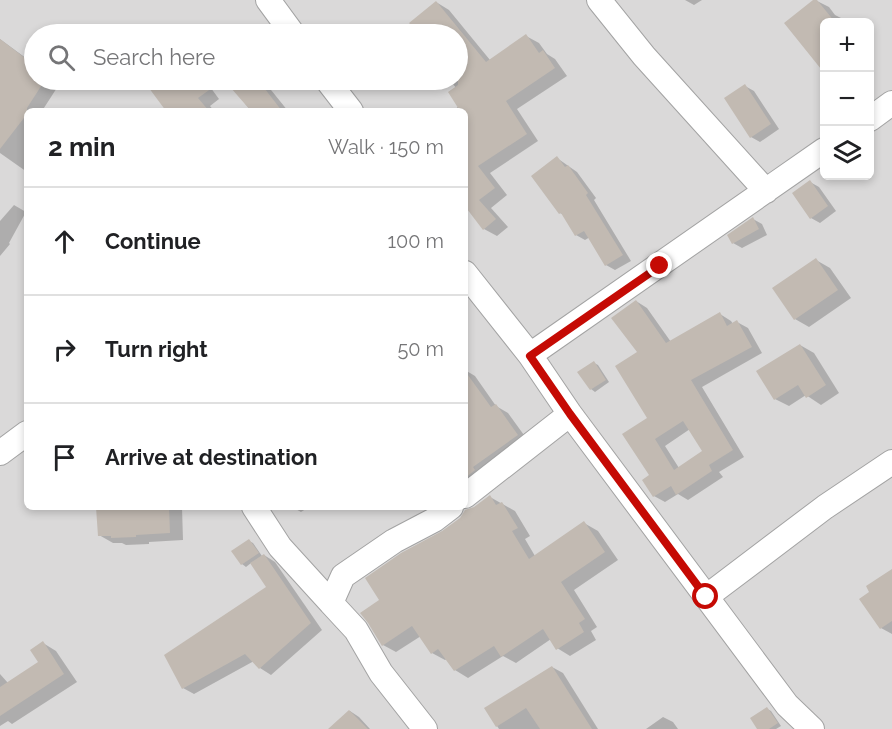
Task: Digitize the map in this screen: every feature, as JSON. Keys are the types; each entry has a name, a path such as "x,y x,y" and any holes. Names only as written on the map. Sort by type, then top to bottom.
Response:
{"street":[{"path":"268,0 286,24"},
{"path":"599,0 644,56 766,191"},
{"path":"335,90 349,108"},
{"path":"874,116 892,103"},
{"path":"530,356 820,153"},
{"path":"468,277 530,356 570,414 787,705 812,729"},
{"path":"468,494 570,414"},
{"path":"0,453 24,435"},
{"path":"706,597 825,507 892,462"},
{"path":"256,510 280,547 356,630 381,673 424,729"},
{"path":"331,603 343,576 394,541 434,520 447,510"}],"shaded area":[{"path":"0,0 892,0 892,729 0,729"}],"building":[{"path":"813,0 817,0 832,18 820,18 820,68 784,23"},
{"path":"436,1 455,24 410,24"},
{"path":"526,34 539,53 543,50 555,68 506,101 527,134 478,166 495,188 479,200 496,219 483,230 468,210 468,108 458,108 448,92 468,90 468,40 486,62"},
{"path":"0,39 24,57 24,90 39,90 27,108 24,108 24,118 0,149"},
{"path":"745,84 771,124 750,138 724,98"},
{"path":"150,90 209,90 198,98 206,108 164,108"},
{"path":"233,90 266,90 280,108 248,108"},
{"path":"557,156 565,167 568,165 588,193 586,195 623,255 605,266 584,231 575,236 561,213 559,214 531,176"},
{"path":"810,180 828,206 810,219 792,193"},
{"path":"753,217 759,229 732,244 727,235"},
{"path":"816,258 838,290 794,320 772,288"},
{"path":"636,300 666,343 720,312 727,326 737,320 752,347 691,380 733,450 709,465 712,471 676,495 671,486 653,497 642,480 649,475 622,434 647,418 615,366 637,352 611,318","holes":["683,421 702,451 674,470 655,439"]},
{"path":"800,344 826,385 806,398 798,385 774,400 756,371"},
{"path":"594,361 606,380 590,390 577,372"},
{"path":"468,375 491,407 496,404 518,435 473,467 475,470 468,476"},
{"path":"490,495 496,505 502,502 518,528 512,531 529,559 584,521 605,552 561,582 585,619 579,623 584,632 556,650 543,629 501,657 494,646 454,671 438,649 431,654 412,626 382,646 360,613 379,600 365,578 401,553 442,531 460,518 465,510 474,507"},
{"path":"96,510 169,510 170,533 136,535 136,537 98,536"},
{"path":"249,539 259,553 241,565 231,551"},
{"path":"264,554 311,623 259,669 245,654 182,689 164,655 266,587 250,563"},
{"path":"892,569 892,621 880,629 859,599 869,592 866,586"},
{"path":"43,641 64,674 0,716 0,687 38,662 30,650"},
{"path":"552,666 592,729 540,729 526,708 496,727 484,708"},
{"path":"767,707 778,723 769,729 757,729 750,718"},
{"path":"349,710 368,729 328,729"}],"route":[{"path":"660,266 530,356 570,414 706,597"}]}
